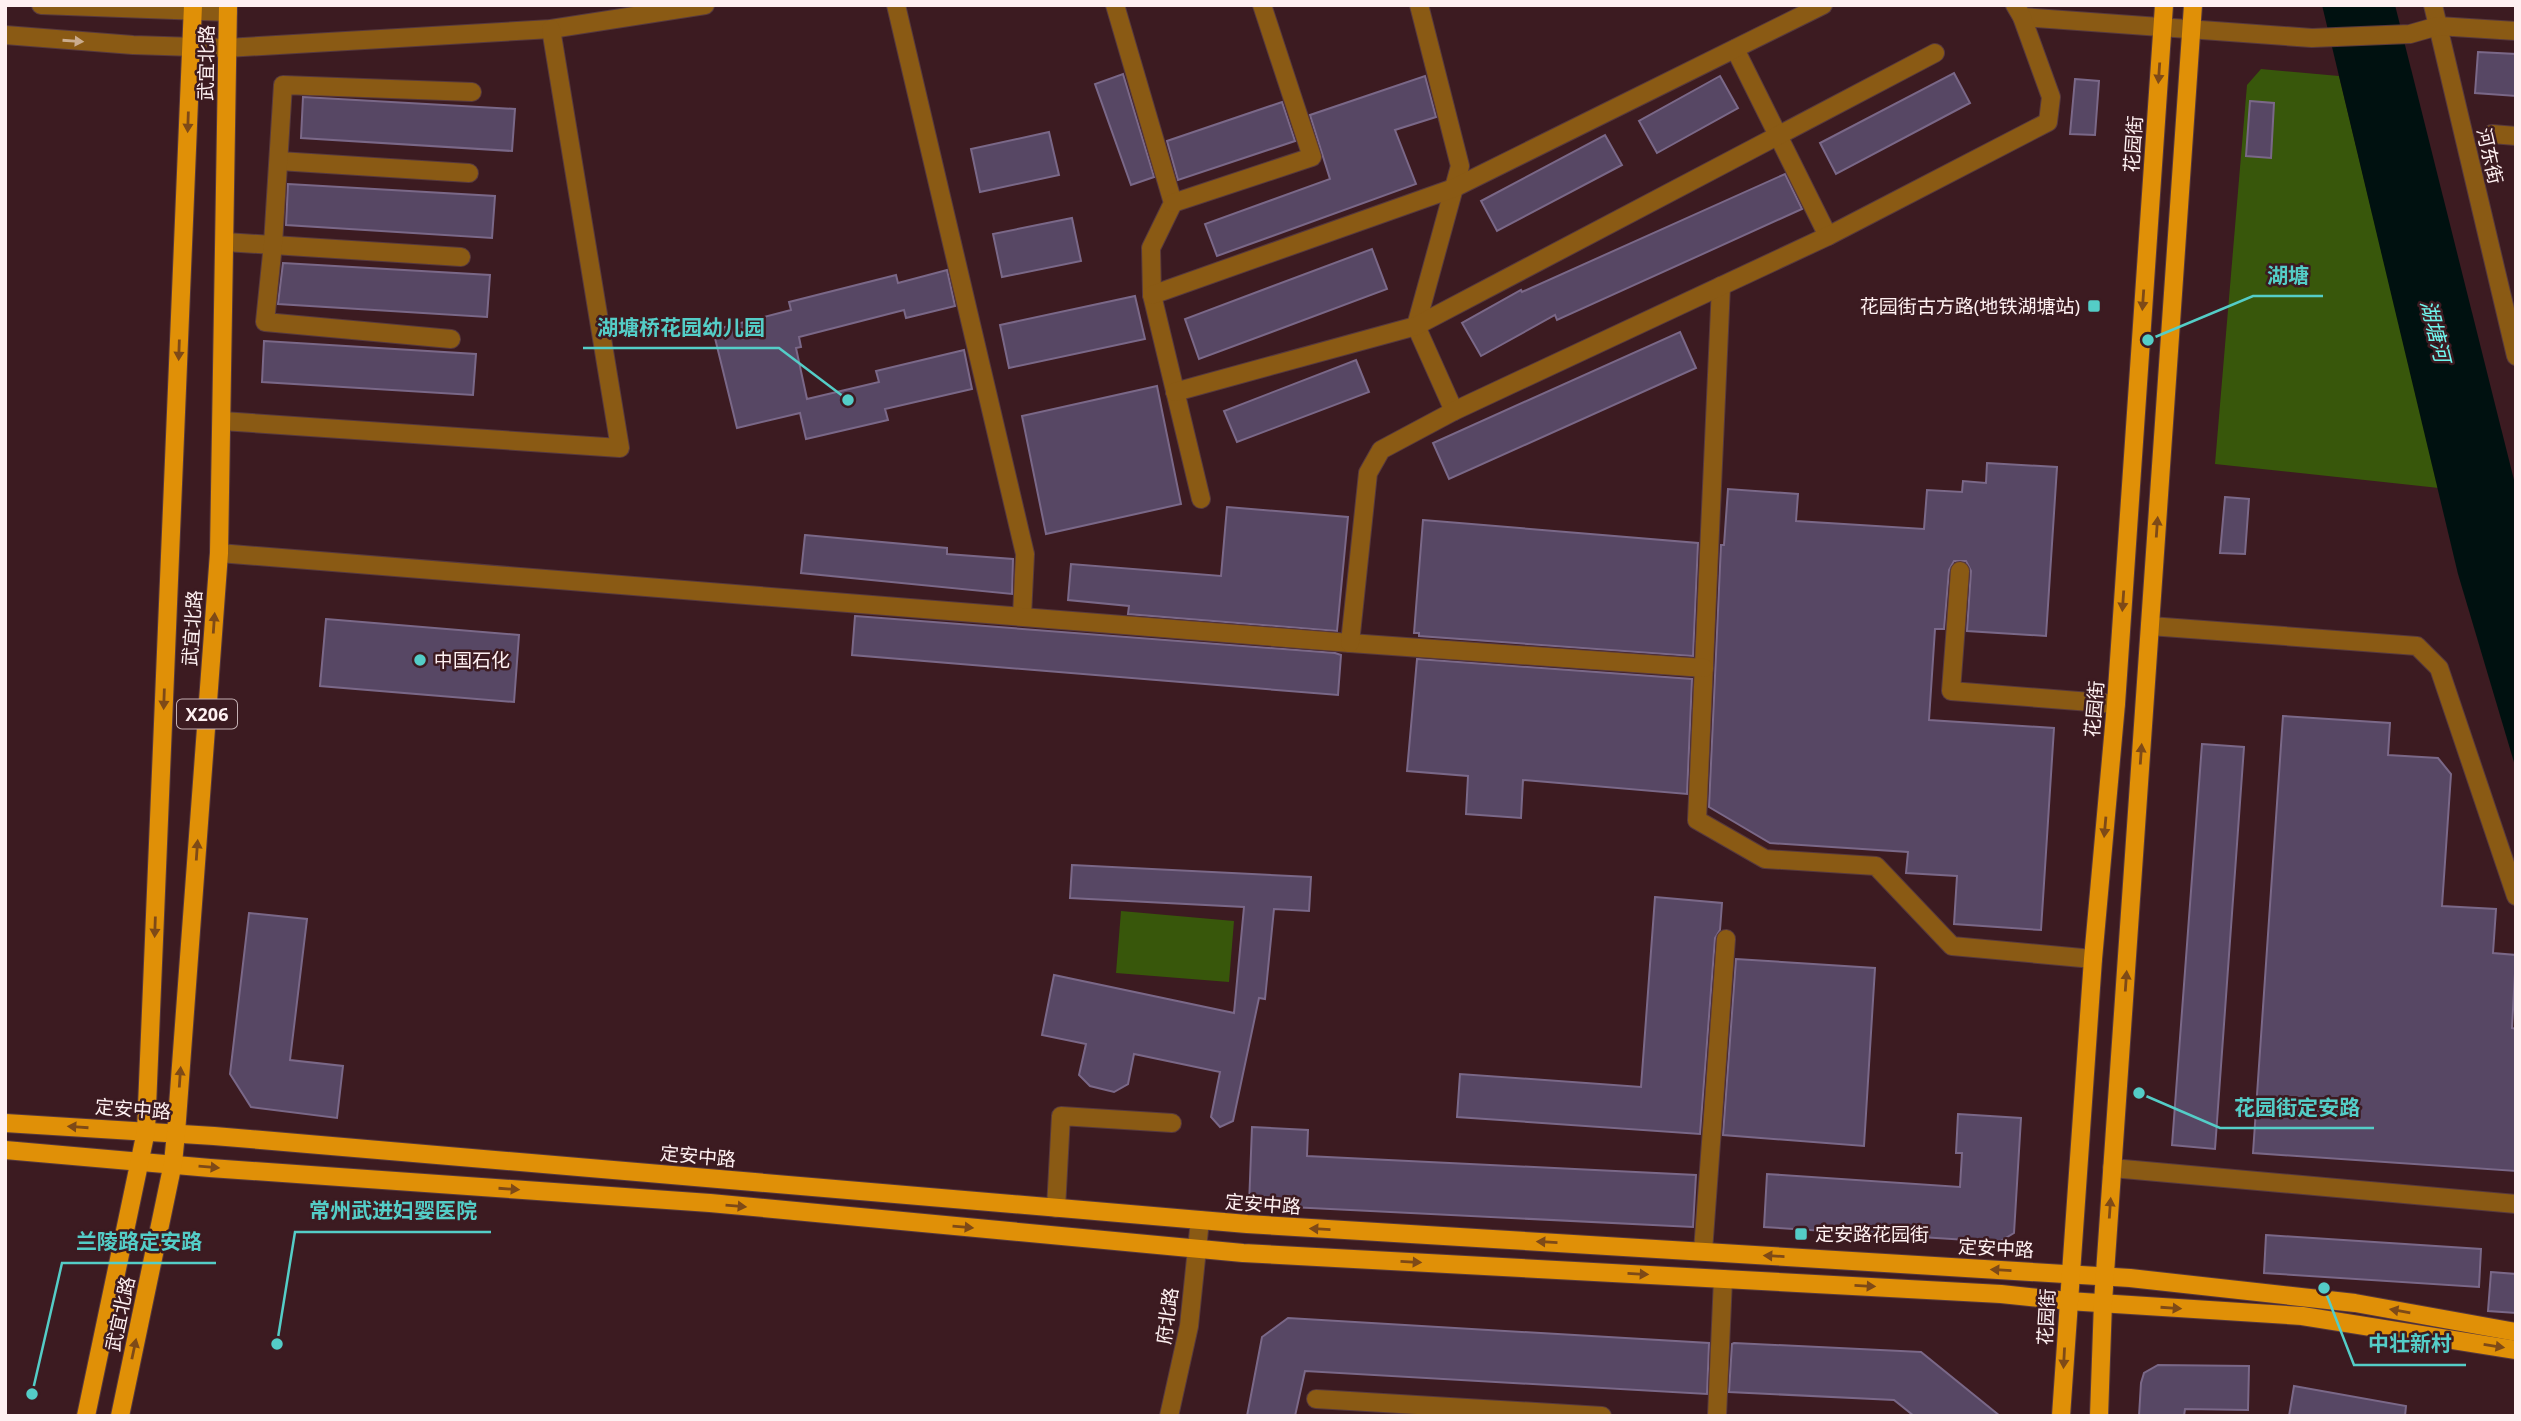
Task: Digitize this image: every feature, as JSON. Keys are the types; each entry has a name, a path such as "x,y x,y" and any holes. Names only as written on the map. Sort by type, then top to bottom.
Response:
{"main road":[{"name":"花园街","path":"2061,1416 2093,959 2116,704 2164,5"},
{"path":"2099,1416 2103,1302 2193,5"},
{"name":"武宜北路","path":"120,1416 173,1163 176,1133 219,553 228,8"},
{"name":"武宜北路","path":"86,1416 146,1131 193,9"},
{"name":"定安中路","path":"5,1123 176,1133 1200,1220 2105,1276 2355,1303 2516,1332"},
{"path":"5,1150 710,1203 1243,1253 2001,1294 2068,1301 2302,1315 2516,1350"}],"street":[{"path":"41,5 228,8"},
{"path":"5,35 226,48 551,29 705,5"},
{"path":"896,5 1025,554 1022,616"},
{"path":"1115,5 1173,203 1151,248 1152,295 1201,499"},
{"path":"1173,203 1312,157 1262,5"},
{"path":"1419,5 1460,166 1416,327 1454,411"},
{"path":"1152,295 1454,188 1823,5"},
{"name":"河东街","path":"2433,5 2516,356"},
{"path":"1350,643 1368,472 1381,450 1454,411 1828,236 2048,122 2051,97 2019,11 2312,38 2410,34 2438,26 2516,32"},
{"path":"222,421 620,448 551,29"},
{"path":"1735,49 1828,236"},
{"path":"1175,392 1416,327 1935,54"},
{"path":"451,339 265,322 283,85 472,92"},
{"path":"2492,134 2516,136"},
{"path":"279,161 469,173"},
{"path":"226,242 461,257"},
{"path":"1721,286 1697,820 1765,859 1875,866 1952,946 2093,959"},
{"path":"219,553 1350,643 1704,668"},
{"path":"1960,571 1951,691 2116,704"},
{"path":"2150,626 2417,646 2439,668 2516,896"},
{"path":"1703,1251 1726,939"},
{"path":"1056,1208 1061,1116 1172,1123"},
{"path":"2112,1168 2516,1204"},
{"name":"府北路","path":"1169,1416 1189,1326 1200,1220"},
{"path":"1717,1416 1723,1279"},
{"path":"1316,1399 1602,1416"}],"green space":[{"path":"2261,69 2339,76 2439,488 2215,464 2247,85"},
{"path":"1121,911 1234,921 1229,982 1116,973"}],"water":[{"name":"湖塘河","path":"2322,5 2395,5 2516,488 2516,769 2458,574"}],"building":[{"path":"2478,52 2516,54 2516,96 2475,93"},
{"path":"1954,73 1970,103 1836,174 1820,143"},
{"path":"1123,74 1154,177 1131,185 1095,84"},
{"path":"1425,76 1436,117 1395,130 1416,184 1217,256 1205,224 1330,179 1310,115"},
{"path":"1720,76 1738,108 1657,153 1639,121"},
{"path":"2075,79 2099,81 2095,135 2070,134"},
{"path":"303,97 515,109 512,151 301,138"},
{"path":"2250,101 2274,103 2271,158 2246,156"},
{"path":"1282,102 1295,141 1178,180 1167,141"},
{"path":"1049,132 1059,175 980,192 971,149"},
{"path":"1605,135 1622,165 1497,231 1481,201"},
{"path":"1785,174 1802,209 1557,320 1555,315 1481,356 1462,323 1521,290 1522,292"},
{"path":"288,184 495,196 492,238 286,225"},
{"path":"1072,218 1081,261 1002,277 993,234"},
{"path":"1372,249 1387,289 1199,359 1185,319"},
{"path":"283,263 490,275 487,317 278,304"},
{"path":"947,270 955,306 906,318 904,310 799,337 801,347 796,348 807,399 879,382 876,371 964,350 972,389 885,409 888,420 806,439 800,413 737,428 713,330 791,310 789,302 896,275 898,283"},
{"path":"1135,296 1145,339 1009,368 1000,325"},
{"path":"1680,332 1696,368 1449,479 1433,443"},
{"path":"264,341 476,354 473,395 262,382"},
{"path":"1356,360 1369,392 1237,442 1224,411"},
{"path":"1157,386 1181,504 1046,534 1022,416"},
{"path":"1987,463 2057,467 2046,636 1967,631 1971,571 1966,561 1954,561 1949,570 1944,629 1935,629 1929,720 2054,728 2041,930 1954,924 1957,876 1906,873 1908,852 1770,843 1709,807 1721,545 1724,545 1728,489 1798,494 1796,521 1924,529 1927,490 1962,492 1963,481 1986,483"},
{"path":"2225,497 2249,499 2245,554 2220,553"},
{"path":"1227,507 1348,517 1337,631 1128,614 1129,606 1068,600 1071,564 1221,576"},
{"path":"1423,520 1698,543 1693,656 1419,636 1419,633 1414,633"},
{"path":"805,535 947,548 947,554 1013,559 1012,594 801,573"},
{"path":"855,616 1335,653 1341,655 1338,695 852,655"},
{"name":"中国石化","path":"326,619 519,635 514,702 320,686"},
{"path":"1417,659 1692,679 1687,794 1523,780 1521,818 1466,814 1468,776 1407,771"},
{"path":"2283,716 2390,723 2388,755 2438,758 2451,774 2442,906 2496,909 2493,953 2516,955 2512,1028 2516,1029 2516,1171 2253,1153"},
{"path":"2202,744 2244,747 2215,1149 2172,1145"},
{"path":"1072,865 1311,877 1309,911 1274,909 1265,999 1259,998 1233,1121 1220,1127 1211,1117 1220,1072 1134,1054 1128,1084 1114,1092 1090,1086 1079,1075 1086,1044 1042,1035 1054,975 1234,1013 1244,907 1070,898"},
{"path":"1655,897 1722,903 1720,930 1715,938 1700,1134 1457,1117 1460,1074 1641,1087"},
{"path":"249,913 307,919 290,1060 343,1066 337,1118 251,1107 230,1074"},
{"path":"1736,959 1875,968 1864,1146 1723,1135"},
{"path":"1958,1114 2021,1118 2014,1233 1999,1242 1764,1227 1767,1174 1960,1187 1962,1153 1956,1153"},
{"path":"1252,1127 1308,1130 1307,1156 1696,1175 1693,1227 1249,1205"},
{"path":"2266,1235 2481,1249 2479,1287 2264,1273"},
{"path":"2491,1272 2516,1274 2516,1313 2488,1311"},
{"path":"1288,1318 1709,1343 1707,1394 1305,1371 1295,1416 1247,1416 1262,1337"},
{"path":"1734,1343 1921,1352 2000,1416 1914,1416 1894,1400 1729,1392"},
{"path":"2158,1365 2249,1366 2248,1410 2185,1409 2184,1416 2139,1416 2144,1373"},
{"path":"2294,1386 2406,1406 2405,1416 2289,1416"}],"place":[{"name":"花园街古方路(地铁湖塘站)","path":"2094,306"},
{"name":"湖塘","path":"2148,340"},
{"name":"湖塘桥花园幼儿园","path":"848,400"},
{"name":"中国石化","path":"420,660"},
{"name":"花园街定安路","path":"2139,1093"},
{"name":"定安路花园街","path":"1801,1234"},
{"name":"中壮新村","path":"2324,1288"},
{"name":"常州武进妇婴医院","path":"277,1344"},
{"name":"兰陵路定安路","path":"32,1394"}]}
